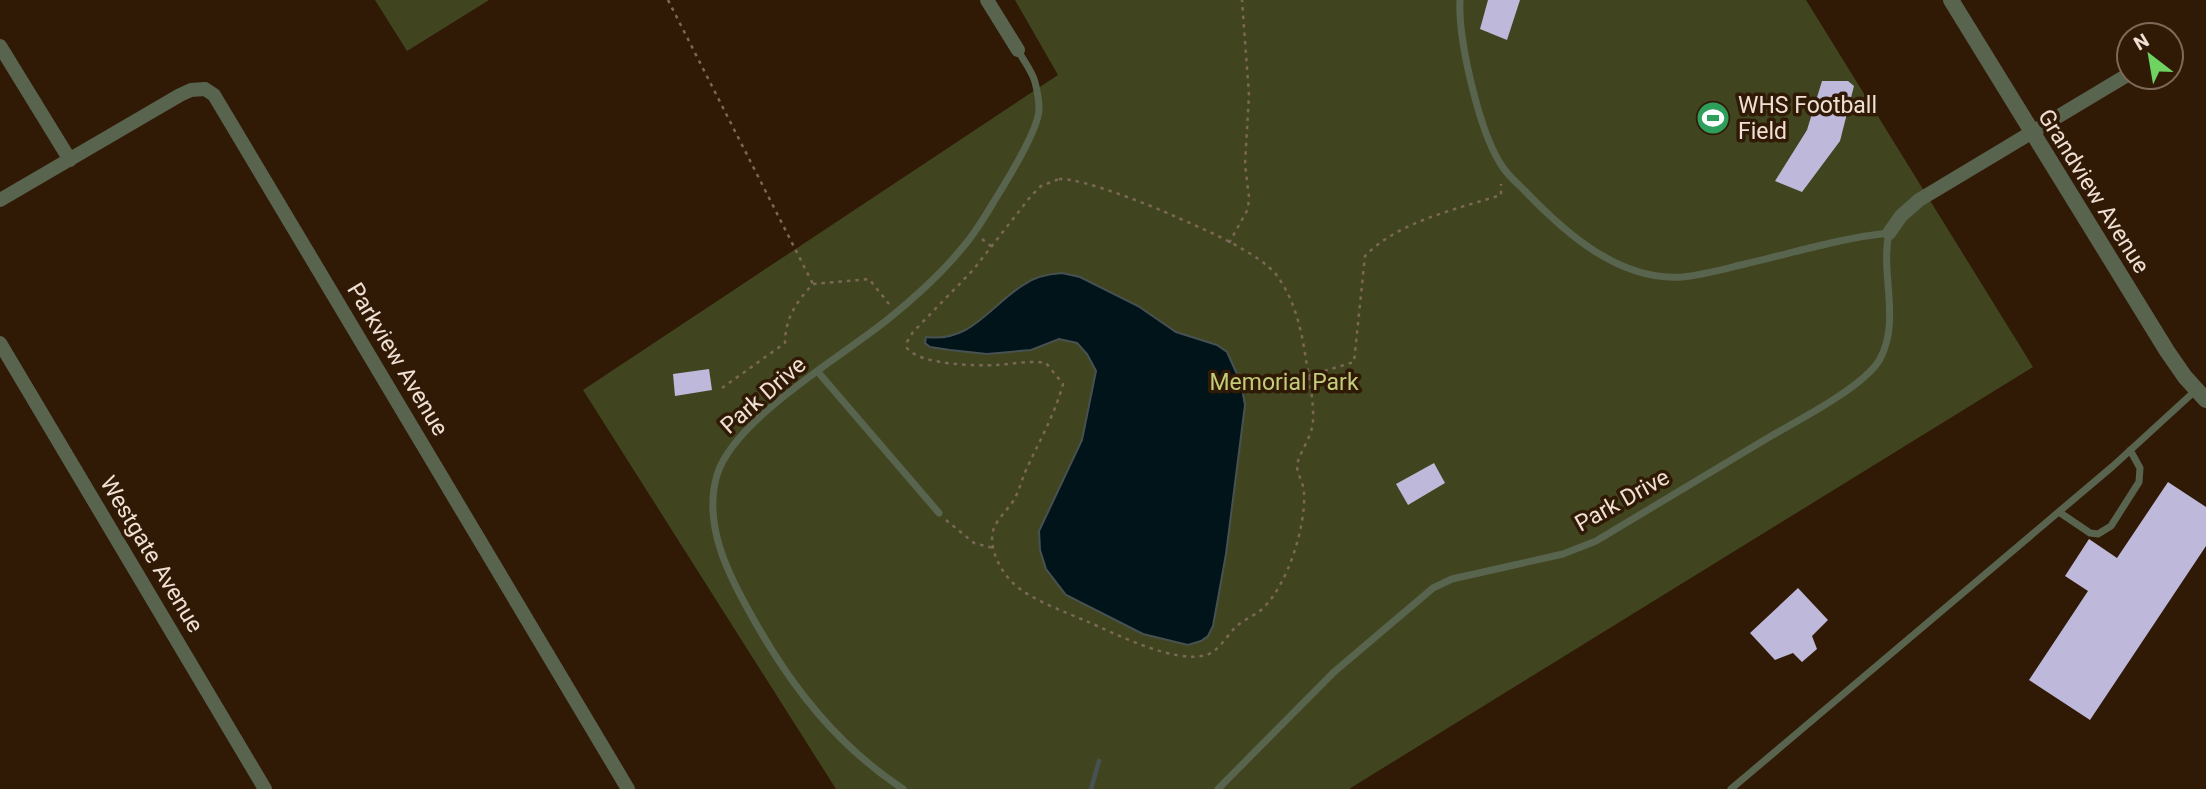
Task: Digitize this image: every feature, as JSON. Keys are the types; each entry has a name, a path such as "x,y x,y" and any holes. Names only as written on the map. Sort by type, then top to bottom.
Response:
{"street":[{"path":"987,0 1018,50"},
{"name":"Grandview Avenue","path":"1951,0 2167,351 2201,395"},
{"path":"0,46 70,160 0,200"},
{"path":"1889,233 1901,216 1919,200 2115,82"},
{"name":"Parkview Avenue","path":"70,160 191,90 205,89 214,95 628,789"},
{"name":"Westgate Avenue","path":"0,343 265,789"}],"lane":[{"path":"1460,0 1459,17 1465,55 1488,140 1501,166 1555,223 1596,253 1633,269 1664,276 1683,276 1714,271 1855,236 1889,233"},
{"name":"Park Drive","path":"903,789 856,754 810,706 768,646 723,559 713,506 717,476 727,451 769,409 896,312 964,247 1018,163 1040,111 1034,81 1018,50"},
{"name":"Park Drive","path":"1218,789 1334,672 1433,588 1452,579 1563,554 1596,541 1836,397 1859,380 1879,360 1891,320 1886,248 1889,233"},
{"path":"818,372 939,513"},
{"path":"1731,789 2130,450 2201,395"},
{"path":"2059,512 2090,533 2098,534 2111,526 2139,482 2140,468 2130,450"}],"path":[{"path":"668,0 813,284"},
{"path":"1229,243 1248,209 1249,197 1245,164 1249,95 1242,0"},
{"path":"1308,376 1353,362 1365,256 1394,233 1501,195 1501,166"},
{"path":"1067,179 1170,214 1229,243 1269,267 1285,289 1303,338 1308,376 1313,420 1311,434 1297,465 1305,497 1296,548 1283,579 1260,611 1238,625 1211,654 1191,657 1150,649 1079,618 1012,583 993,548 994,528 1015,498 1063,384 1046,363 958,363 917,356 907,348 909,337 973,270 1031,195 1051,181 1067,179"},
{"path":"722,388 785,343 785,327 789,318 798,301 813,284 869,279 896,312"},
{"path":"939,513 974,543 993,548"}],"green space":[{"path":"375,0 489,0 407,51"},
{"name":"Memorial Park","path":"1015,0 1806,0 2033,367 1349,789 836,789 583,390 1058,75"}],"shaded area":[{"path":"1062,273 1080,277 1138,306 1176,332 1217,345 1227,352 1241,383 1245,405 1226,554 1213,626 1208,636 1201,641 1188,645 1143,634 1066,595 1046,569 1040,550 1039,531 1082,440 1096,371 1077,343 1059,339 1031,350 987,354 930,347 925,343 926,337 942,337 969,328 1029,281"}],"building":[{"path":"1488,0 1520,0 1507,40 1480,29"},
{"path":"1822,81 1848,81 1854,86 1840,141 1802,192 1775,181 1807,130"},
{"path":"709,369 712,390 675,396 673,374"},
{"path":"1434,463 1445,483 1408,505 1396,484"},
{"path":"2168,482 2206,507 2206,546 2090,720 2029,680 2088,591 2065,576 2089,539 2117,558"},
{"path":"1798,588 1828,620 1812,636 1817,649 1802,662 1793,653 1775,660 1750,633"}],"waterway":[{"path":"1091,789 1099,761"}],"place":[{"name":"WHS Football Field","path":"1713,118"}]}
